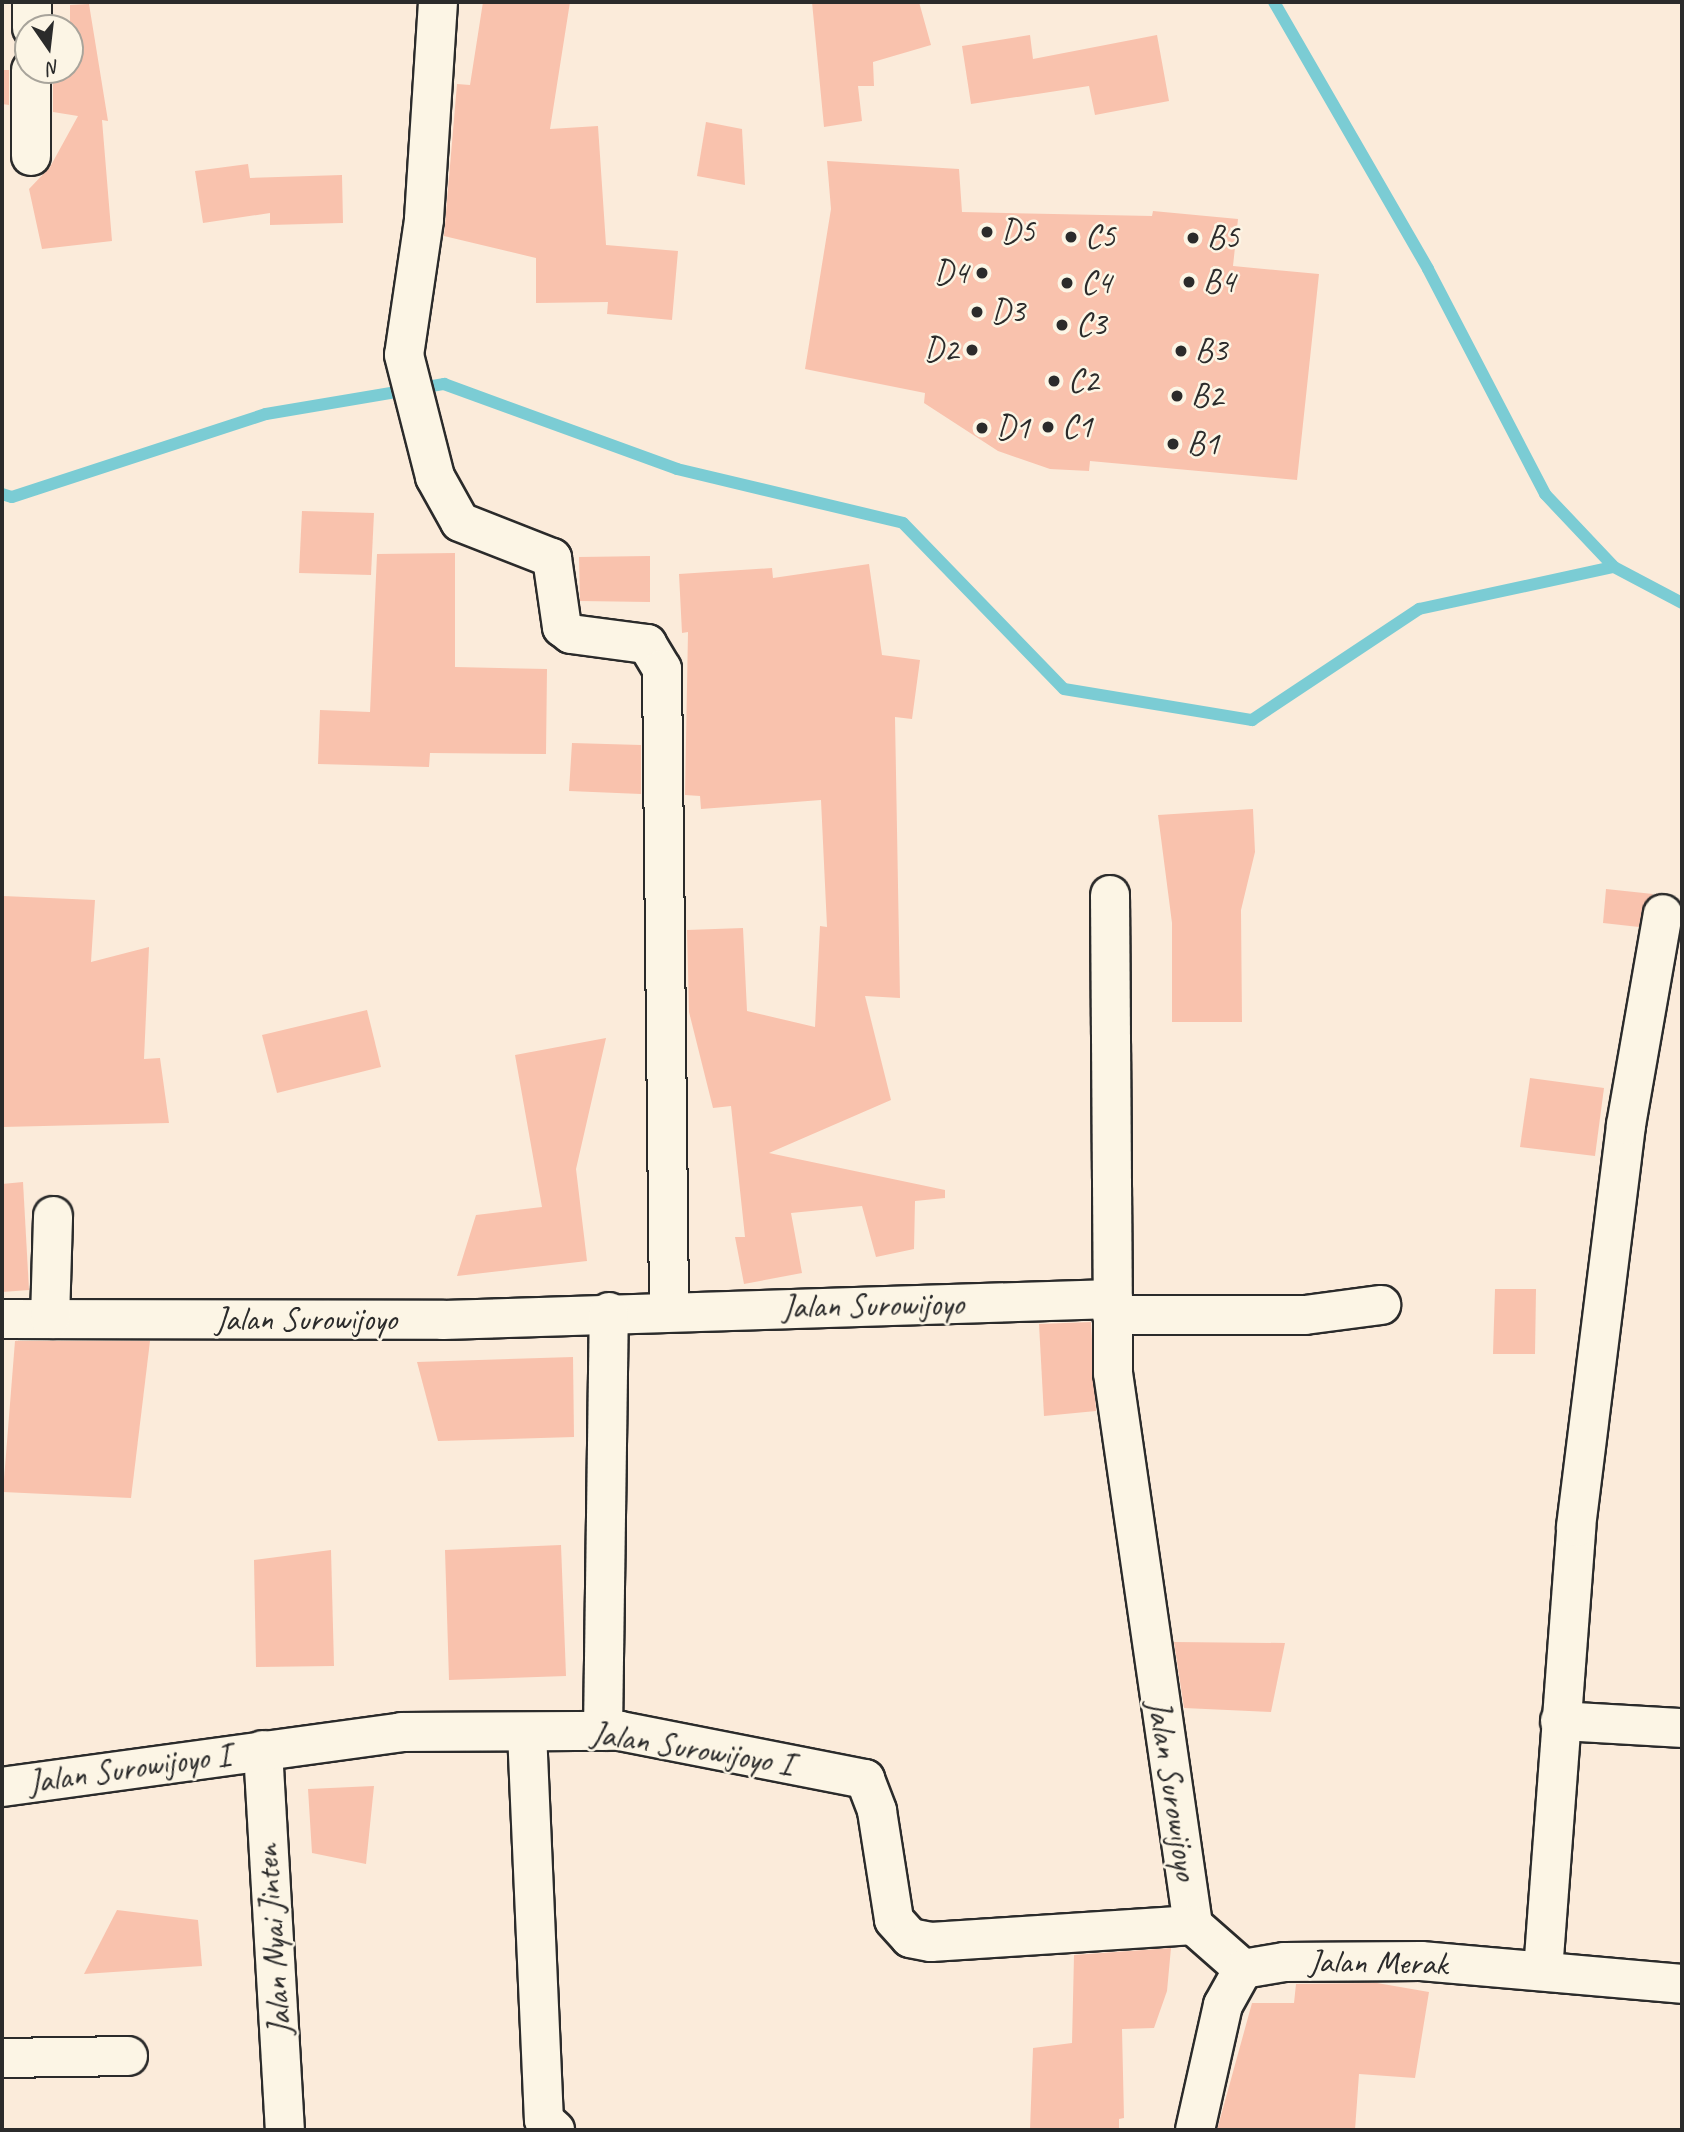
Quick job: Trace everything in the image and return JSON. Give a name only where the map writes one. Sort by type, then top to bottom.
[{"type":"street","points":[[438,2],[424,219],[404,355],[435,477],[460,522],[545,551],[557,571],[562,627],[571,634],[647,644],[662,669],[669,1310]]},
{"type":"street","points":[[31,84],[31,156]]},
{"type":"street","points":[[1110,895],[1113,1307],[1305,1315],[1381,1305]]},
{"type":"street","points":[[1542,1971],[1576,1527],[1626,1125],[1663,914]]},
{"type":"street","points":[[50,1319],[53,1216]]},
{"type":"street","name":"Jalan Surowijoyo","points":[[2,1319],[443,1320],[669,1310],[1113,1307],[1113,1373],[1193,1925]]},
{"type":"street","points":[[603,1731],[609,1312]]},
{"type":"street","points":[[1560,1721],[1682,1728]]},
{"type":"street","name":"Jalan Surowijoyo I","points":[[2,1787],[401,1732],[603,1731],[865,1779],[874,1794],[894,1920],[910,1938],[931,1942],[1193,1925]]},
{"type":"street","points":[[527,1732],[544,2120],[555,2130]]},
{"type":"street","name":"Jalan Nyai Jinten","points":[[263,1750],[285,2130]]},
{"type":"street","points":[[1193,1925],[1243,1969],[1223,2005],[1195,2130]]},
{"type":"street","name":"Jalan Merak","points":[[1243,1969],[1284,1962],[1421,1961],[1682,1984]]},
{"type":"street","points":[[2,2058],[128,2056]]},
{"type":"building","points":[[483,2],[570,2],[550,129],[598,126],[606,245],[678,251],[672,320],[607,314],[608,302],[536,303],[536,258],[444,236],[457,84],[470,85]]},
{"type":"building","points":[[812,2],[919,2],[931,45],[873,62],[874,86],[858,86],[862,121],[824,127]]},
{"type":"building","points":[[89,4],[108,121],[102,120],[112,241],[42,249],[29,189],[50,167],[78,116],[53,112],[53,84],[84,84],[84,14],[70,14],[70,5]]},
{"type":"building","points":[[1030,35],[1033,59],[1157,35],[1169,101],[1095,115],[1089,86],[971,104],[962,46]]},
{"type":"building","points":[[2,70],[9,70],[9,105],[2,104]]},
{"type":"building","points":[[706,122],[742,129],[745,185],[697,176]]},
{"type":"building","points":[[827,161],[959,169],[962,212],[1152,216],[1153,211],[1238,219],[1233,266],[1319,274],[1297,480],[1090,461],[1089,471],[1050,469],[998,451],[924,403],[925,393],[805,369],[831,209]]},
{"type":"building","points":[[248,164],[250,178],[342,175],[343,223],[270,225],[270,213],[203,223],[195,171]]},
{"type":"building","points":[[302,511],[374,513],[371,575],[299,573]]},
{"type":"building","points":[[455,553],[455,667],[547,669],[546,754],[430,753],[429,767],[318,764],[320,710],[370,712],[377,554]]},
{"type":"building","points":[[650,556],[650,602],[580,601],[579,557]]},
{"type":"building","points":[[869,564],[882,655],[920,660],[912,719],[895,717],[900,998],[865,996],[891,1100],[769,1153],[945,1190],[945,1198],[915,1201],[914,1249],[876,1257],[862,1206],[791,1213],[802,1273],[744,1284],[735,1237],[745,1237],[731,1106],[713,1108],[689,1012],[687,930],[743,928],[747,1011],[815,1027],[820,926],[827,927],[821,800],[701,809],[700,796],[685,795],[688,632],[682,633],[679,574],[772,568],[773,578]]},
{"type":"building","points":[[572,743],[641,745],[641,794],[569,791]]},
{"type":"building","points":[[1253,809],[1255,852],[1241,910],[1242,1022],[1172,1022],[1172,923],[1158,815]]},
{"type":"building","points":[[1606,889],[1653,894],[1642,910],[1639,927],[1603,923]]},
{"type":"building","points":[[3,896],[95,900],[91,962],[149,947],[144,1059],[160,1058],[169,1123],[2,1127]]},
{"type":"building","points":[[367,1010],[381,1067],[277,1093],[262,1035]]},
{"type":"building","points":[[606,1038],[576,1169],[587,1261],[457,1276],[476,1215],[542,1207],[515,1055]]},
{"type":"building","points":[[1530,1078],[1604,1088],[1595,1156],[1520,1147]]},
{"type":"building","points":[[23,1182],[29,1290],[2,1292],[2,1184]]},
{"type":"building","points":[[1495,1289],[1536,1289],[1535,1354],[1493,1354]]},
{"type":"building","points":[[1091,1322],[1096,1411],[1044,1416],[1039,1324]]},
{"type":"building","points":[[15,1341],[150,1341],[131,1498],[3,1492]]},
{"type":"building","points":[[573,1357],[574,1437],[438,1441],[417,1362]]},
{"type":"building","points":[[561,1545],[566,1676],[449,1680],[445,1550]]},
{"type":"building","points":[[331,1550],[334,1666],[256,1667],[254,1560]]},
{"type":"building","points":[[1174,1642],[1285,1643],[1271,1712],[1184,1708]]},
{"type":"building","points":[[374,1786],[366,1864],[312,1853],[308,1789]]},
{"type":"building","points":[[117,1910],[198,1920],[202,1966],[84,1974]]},
{"type":"building","points":[[1171,1948],[1167,1991],[1154,2028],[1122,2029],[1124,2118],[1119,2119],[1119,2130],[1030,2130],[1033,2048],[1072,2043],[1074,1955]]},
{"type":"building","points":[[1377,1983],[1429,1992],[1415,2078],[1359,2074],[1355,2130],[1217,2130],[1252,2003],[1294,2003],[1296,1984]]},
{"type":"waterway","points":[[1274,2],[1428,269],[1545,494],[1614,567]]},
{"type":"waterway","points":[[2,494],[12,497],[266,414],[444,384],[677,469],[903,523],[1064,689],[1252,720],[1419,609],[1614,567],[1682,603]]},
{"type":"place","name":"D5","points":[[987,232]]},
{"type":"place","name":"C5","points":[[1071,237]]},
{"type":"place","name":"B5","points":[[1193,238]]},
{"type":"place","name":"D4","points":[[982,273]]},
{"type":"place","name":"B4","points":[[1189,282]]},
{"type":"place","name":"C4","points":[[1067,283]]},
{"type":"place","name":"D3","points":[[977,312]]},
{"type":"place","name":"C3","points":[[1062,325]]},
{"type":"place","name":"D2","points":[[972,350]]},
{"type":"place","name":"B3","points":[[1181,351]]},
{"type":"place","name":"C2","points":[[1054,381]]},
{"type":"place","name":"B2","points":[[1177,396]]},
{"type":"place","name":"C1","points":[[1048,427]]},
{"type":"place","name":"D1","points":[[982,428]]},
{"type":"place","name":"B1","points":[[1173,444]]}]
